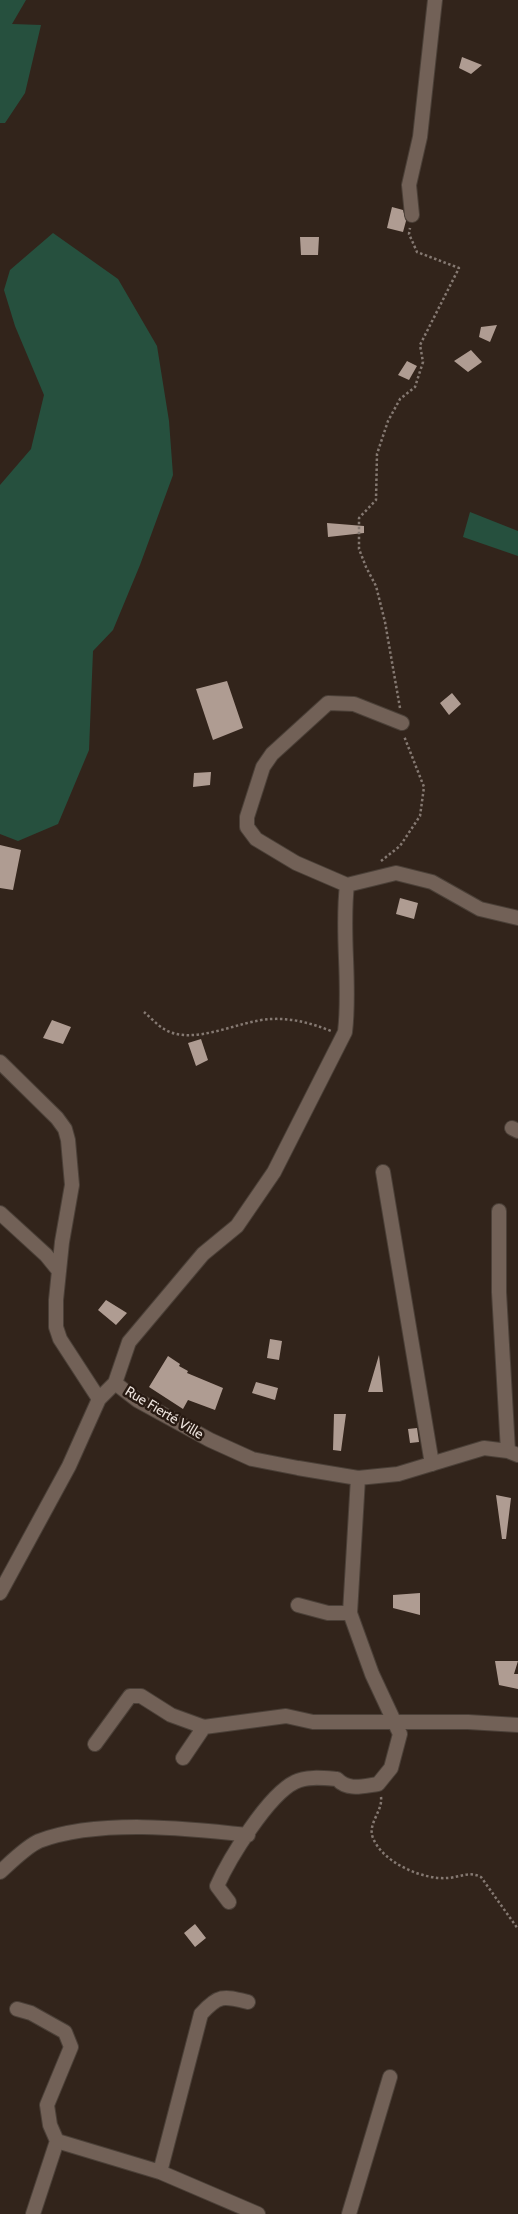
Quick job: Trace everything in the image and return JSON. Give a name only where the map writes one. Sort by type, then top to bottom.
[{"type":"street","points":[[412,215],[409,185],[420,137],[435,0]]},
{"type":"street","points":[[402,723],[354,704],[328,703],[272,754],[263,767],[247,817],[247,827],[256,839],[296,863],[347,885],[396,873],[432,882],[480,908],[518,918]]},
{"type":"street","points":[[345,1032],[348,1012],[344,913],[347,885]]},
{"type":"street","name":"Rue Fierté Ville","points":[[345,1032],[274,1172],[237,1226],[203,1254],[129,1342],[115,1383],[137,1400],[210,1440],[252,1459],[358,1478],[398,1474],[484,1448],[513,1453]]},
{"type":"street","points":[[0,1062],[57,1118],[65,1129],[68,1140],[72,1186],[59,1271],[56,1327],[60,1339],[100,1398]]},
{"type":"street","points":[[383,1172],[432,1464]]},
{"type":"street","points":[[499,1211],[498,1292],[513,1453]]},
{"type":"street","points":[[0,1214],[46,1255],[59,1271]]},
{"type":"street","points":[[0,1593],[69,1466],[100,1398],[115,1383]]},
{"type":"street","points":[[229,1902],[217,1886],[223,1873],[268,1806],[295,1781],[320,1778],[337,1779],[343,1785],[355,1788],[378,1784],[391,1768],[397,1750],[400,1734],[372,1674],[350,1613],[358,1478]]},
{"type":"street","points":[[298,1605],[328,1613],[350,1613]]},
{"type":"street","points":[[95,1744],[130,1696],[141,1696],[171,1715],[204,1727],[286,1716],[313,1722],[468,1722],[518,1725]]},
{"type":"street","points":[[183,1758],[204,1727]]},
{"type":"street","points":[[0,1872],[37,1842],[78,1831],[191,1829],[248,1836]]},
{"type":"street","points":[[160,2172],[202,2014],[213,2001],[224,1996],[248,2002]]},
{"type":"street","points":[[17,2010],[31,2013],[65,2032],[71,2047],[47,2105],[50,2125],[57,2141],[33,2214]]},
{"type":"street","points":[[349,2214],[390,2077]]},
{"type":"street","points":[[57,2141],[160,2172],[258,2214]]},
{"type":"path","points":[[380,862],[400,846],[420,816],[424,787],[404,736],[386,622],[376,586],[366,568],[359,549],[359,518],[376,500],[377,454],[388,421],[400,399],[415,387],[423,362],[420,345],[459,268],[417,252],[408,234],[412,215]]},
{"type":"path","points":[[144,1012],[165,1030],[182,1035],[232,1028],[268,1019],[307,1022],[336,1033],[345,1032]]},
{"type":"path","points":[[378,1784],[381,1802],[372,1825],[372,1837],[380,1850],[400,1865],[426,1878],[449,1878],[472,1873],[481,1877],[518,1929]]},
{"type":"green space","points":[[0,0],[26,0],[12,24],[41,25],[25,93],[5,123],[0,123]]},
{"type":"green space","points":[[53,233],[118,279],[157,346],[169,421],[173,475],[140,565],[113,630],[93,651],[89,750],[58,824],[18,841],[0,834],[0,485],[31,449],[44,395],[15,326],[4,290],[10,270]]},
{"type":"green space","points":[[470,512],[518,531],[518,556],[463,537]]},
{"type":"building","points":[[462,57],[482,65],[471,74],[459,68]]},
{"type":"building","points":[[392,207],[403,210],[406,221],[403,232],[387,228]]},
{"type":"building","points":[[300,237],[319,237],[318,255],[301,255]]},
{"type":"building","points":[[497,325],[490,342],[479,337],[481,327]]},
{"type":"building","points":[[471,350],[482,362],[468,372],[454,361]]},
{"type":"building","points":[[407,361],[417,366],[409,380],[398,375]]},
{"type":"building","points":[[327,523],[364,526],[364,533],[328,537]]},
{"type":"building","points":[[227,681],[243,728],[213,740],[196,689]]},
{"type":"building","points":[[452,693],[461,704],[449,715],[440,703]]},
{"type":"building","points":[[211,772],[210,785],[193,787],[194,773]]},
{"type":"building","points":[[0,845],[21,850],[13,890],[0,888]]},
{"type":"building","points":[[400,898],[418,903],[414,919],[396,914]]},
{"type":"building","points":[[52,1020],[71,1027],[63,1044],[43,1038]]},
{"type":"building","points":[[201,1039],[208,1060],[196,1066],[188,1043]]},
{"type":"building","points":[[106,1300],[127,1313],[116,1325],[98,1310]]},
{"type":"building","points":[[270,1339],[282,1341],[279,1360],[267,1358]]},
{"type":"building","points":[[379,1355],[383,1392],[368,1392]]},
{"type":"building","points":[[168,1356],[188,1371],[187,1373],[223,1388],[215,1410],[188,1400],[183,1409],[149,1387]]},
{"type":"building","points":[[256,1382],[278,1388],[275,1400],[252,1393]]},
{"type":"building","points":[[334,1414],[346,1414],[341,1451],[333,1450]]},
{"type":"building","points":[[417,1428],[419,1442],[410,1443],[408,1429]]},
{"type":"building","points":[[496,1495],[511,1498],[506,1539],[502,1539]]},
{"type":"building","points":[[420,1593],[420,1615],[393,1608],[393,1595]]},
{"type":"building","points":[[495,1661],[518,1661],[514,1674],[518,1674],[518,1689],[499,1685]]},
{"type":"building","points":[[195,1924],[206,1938],[195,1947],[184,1933]]}]
